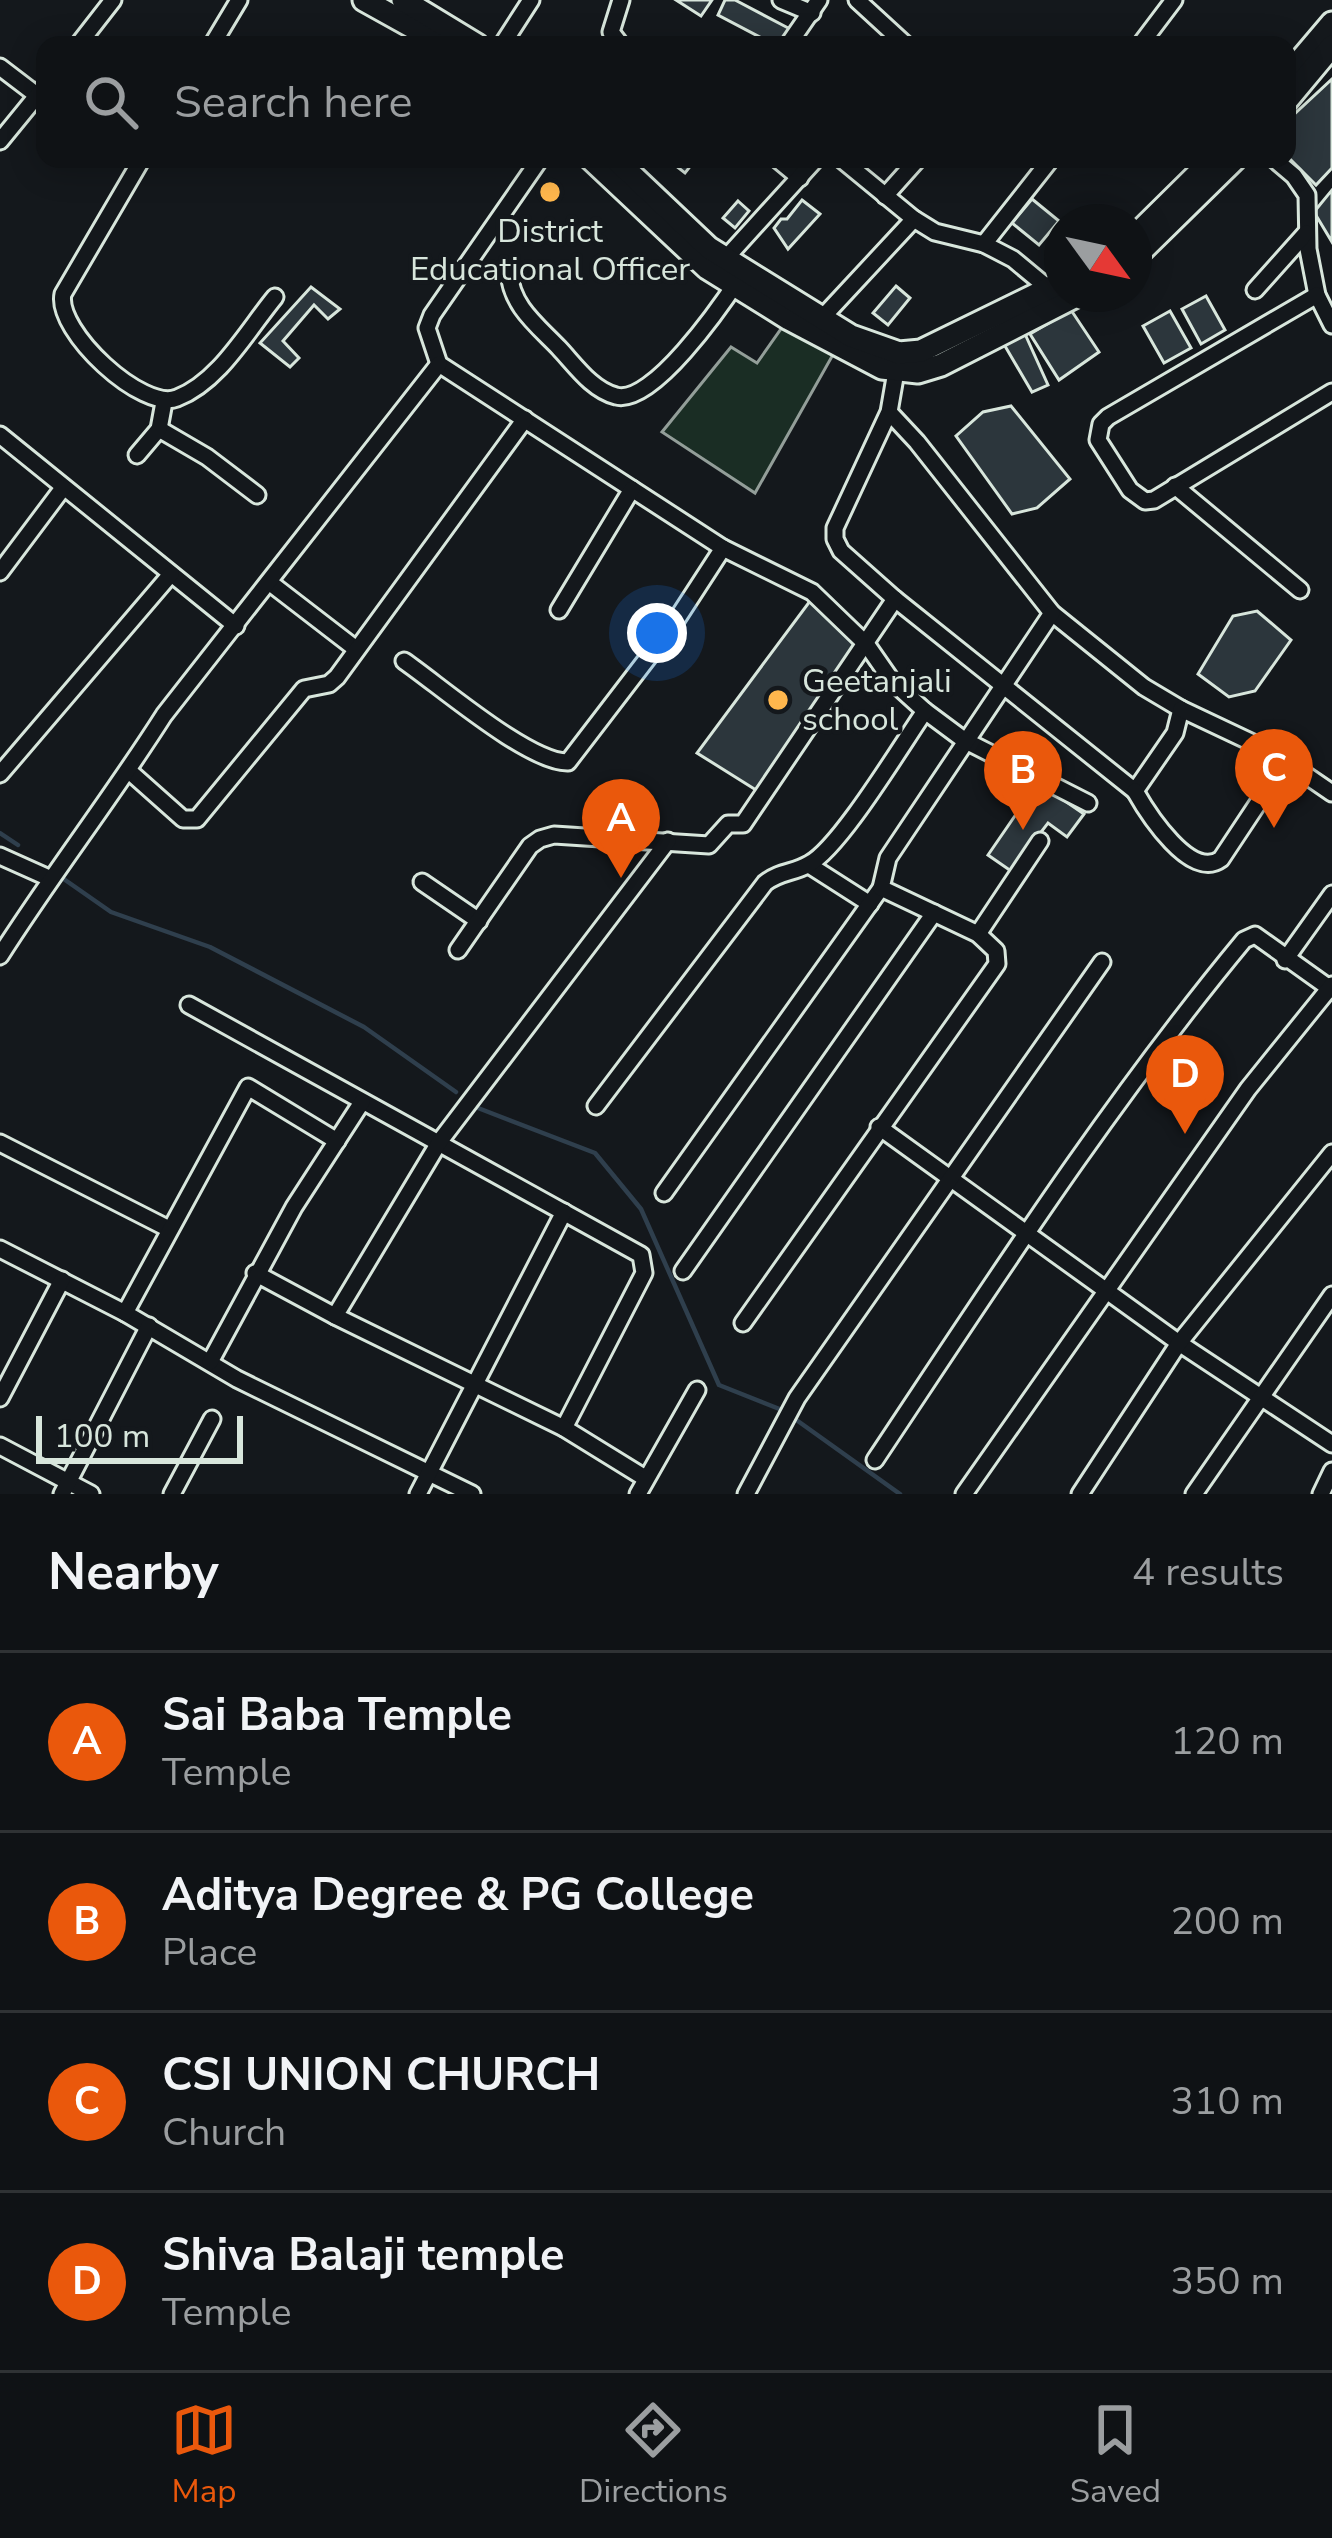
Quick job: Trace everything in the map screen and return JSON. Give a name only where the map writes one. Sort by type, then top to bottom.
[{"type":"main road","points":[[404,0],[462,36]]},
{"type":"main road","points":[[371,2],[430,36]]},
{"type":"main road","points":[[1296,65],[1332,23]]},
{"type":"main road","points":[[1296,89],[1332,46]]},
{"type":"main road","points":[[600,168],[683,248],[735,271],[897,362]]},
{"type":"main road","points":[[624,168],[735,271],[859,359],[897,362],[1044,300]]},
{"type":"main road","points":[[1152,219],[1204,168]]},
{"type":"main road","points":[[1152,240],[1226,168]]},
{"type":"street","points":[[85,36],[113,0]]},
{"type":"street","points":[[217,36],[239,0]]},
{"type":"street","points":[[508,36],[531,0]]},
{"type":"street","points":[[614,36],[611,32],[621,0]]},
{"type":"street","points":[[781,0],[815,7],[794,36]]},
{"type":"street","points":[[857,0],[897,36]]},
{"type":"street","points":[[1147,36],[1174,0]]},
{"type":"street","points":[[0,68],[36,88]]},
{"type":"street","points":[[0,142],[36,97]]},
{"type":"street","points":[[137,168],[73,272],[60,308],[95,356],[164,402],[210,378],[275,297]]},
{"type":"street","points":[[534,168],[432,315],[428,328],[439,364],[723,548],[812,592],[868,645],[892,681],[925,711],[964,740],[1088,803]]},
{"type":"street","points":[[788,168],[800,178]]},
{"type":"street","points":[[509,272],[516,302],[593,384],[615,396],[631,397],[647,388],[705,325],[735,271],[808,168]]},
{"type":"street","points":[[852,168],[914,219],[946,236],[983,244],[1044,279]]},
{"type":"street","points":[[885,196],[910,168]]},
{"type":"street","points":[[983,244],[1044,168]]},
{"type":"street","points":[[1283,168],[1305,189],[1306,232],[1317,295],[1332,325]]},
{"type":"street","points":[[822,318],[914,219]]},
{"type":"street","points":[[1255,290],[1306,232]]},
{"type":"street","points":[[1317,295],[1101,424],[1098,440],[1137,497],[1154,500],[1332,392]]},
{"type":"street","points":[[897,362],[889,412],[844,507],[835,539],[841,551],[1136,791],[1162,833],[1203,864],[1213,865],[1221,859],[1286,761]]},
{"type":"street","points":[[0,956],[164,715],[439,364]]},
{"type":"street","points":[[136,455],[159,429],[164,402]]},
{"type":"street","points":[[889,412],[1052,613],[1144,687],[1286,761],[1332,793]]},
{"type":"street","points":[[129,770],[183,819],[196,818],[304,689],[329,685],[525,419]]},
{"type":"street","points":[[159,429],[185,442],[257,495]]},
{"type":"street","points":[[0,435],[236,626]]},
{"type":"street","points":[[1175,486],[1300,590]]},
{"type":"street","points":[[0,572],[63,488]]},
{"type":"street","points":[[560,610],[632,489]]},
{"type":"street","points":[[404,661],[497,729],[549,760],[568,762],[673,625],[723,548]]},
{"type":"street","points":[[0,774],[171,574]]},
{"type":"street","points":[[269,582],[356,649]]},
{"type":"street","points":[[458,950],[540,838],[709,845],[728,824],[743,824],[895,599]]},
{"type":"street","points":[[664,1193],[870,904],[964,740],[1052,613]]},
{"type":"street","points":[[1136,791],[1175,733],[1181,709]]},
{"type":"street","points":[[596,1106],[765,883],[786,870],[810,864],[826,848],[925,711]]},
{"type":"street","points":[[335,1316],[440,1141],[668,841]]},
{"type":"street","points":[[980,930],[1040,841]]},
{"type":"street","points":[[0,856],[50,878]]},
{"type":"street","points":[[810,864],[870,904]]},
{"type":"street","points":[[743,1323],[997,964],[996,951],[980,930],[934,913],[883,878]]},
{"type":"street","points":[[422,882],[478,920]]},
{"type":"street","points":[[1285,960],[1332,894]]},
{"type":"street","points":[[683,1271],[934,913]]},
{"type":"street","points":[[875,1460],[1024,1234],[1177,1023],[1249,935],[1256,935],[1285,960],[1331,988],[1248,1089],[964,1494]]},
{"type":"street","points":[[746,1494],[797,1398],[1102,962]]},
{"type":"street","points":[[189,1005],[641,1255],[644,1273],[564,1428]]},
{"type":"street","points":[[125,1313],[248,1087],[337,1142]]},
{"type":"street","points":[[210,1362],[255,1273],[362,1102]]},
{"type":"street","points":[[879,1127],[1178,1343],[1332,1444]]},
{"type":"street","points":[[0,1143],[169,1228]]},
{"type":"street","points":[[1080,1494],[1178,1343],[1332,1153]]},
{"type":"street","points":[[418,1494],[564,1212]]},
{"type":"street","points":[[0,1249],[317,1420],[472,1494]]},
{"type":"street","points":[[255,1273],[564,1428],[642,1486],[697,1390]]},
{"type":"street","points":[[0,1398],[62,1280]]},
{"type":"street","points":[[1194,1494],[1332,1295]]},
{"type":"street","points":[[65,1488],[149,1326]]},
{"type":"street","points":[[172,1494],[212,1419]]},
{"type":"street","points":[[0,1446],[65,1488],[92,1494]]},
{"type":"street","points":[[1322,1494],[1332,1471]]},
{"type":"green space","points":[[788,319],[839,344],[755,493],[662,432],[731,347],[757,363]]},
{"type":"building","points":[[676,0],[712,0],[701,16]]},
{"type":"building","points":[[725,0],[735,0],[792,30],[789,36],[758,36],[718,15]]},
{"type":"building","points":[[1332,79],[1332,168],[1316,185],[1296,165],[1296,113]]},
{"type":"building","points":[[1332,190],[1332,242],[1314,212]]},
{"type":"building","points":[[1032,199],[1044,209],[1044,239],[1039,245],[1012,223]]},
{"type":"building","points":[[802,200],[820,214],[788,249],[774,228]]},
{"type":"building","points":[[738,201],[749,211],[735,228],[723,218]]},
{"type":"building","points":[[896,286],[910,298],[888,325],[873,313]]},
{"type":"building","points":[[311,287],[340,309],[328,319],[314,305],[283,341],[299,358],[290,367],[260,343]]},
{"type":"building","points":[[1206,296],[1225,330],[1201,344],[1182,309]]},
{"type":"building","points":[[1170,311],[1191,348],[1164,363],[1143,326]]},
{"type":"building","points":[[1072,312],[1099,352],[1059,380],[1030,334]]},
{"type":"building","points":[[1025,334],[1048,385],[1032,392],[1002,341]]},
{"type":"building","points":[[1011,406],[1070,479],[1037,508],[1012,514],[956,436],[983,412]]},
{"type":"building","name":"Geetanjali school","points":[[810,601],[857,646],[756,790],[697,753]]},
{"type":"building","points":[[1257,611],[1291,640],[1255,691],[1229,697],[1198,674],[1233,616]]},
{"type":"building","points":[[1043,786],[1084,814],[1067,837],[1048,823],[1011,871],[988,855],[1021,807]]},
{"type":"waterway","points":[[0,833],[18,845]]},
{"type":"waterway","points":[[58,875],[111,912],[210,947],[364,1027],[456,1092]]},
{"type":"waterway","points":[[478,1108],[595,1153],[641,1209],[719,1385],[782,1410]]},
{"type":"waterway","points":[[795,1419],[900,1494]]},
{"type":"place","name":"District Educational Officer","points":[[550,192]]},
{"type":"place","name":"Geetanjali school","points":[[778,700]]},
{"type":"place","name":"CSI UNION CHURCH","points":[[1274,828]]},
{"type":"place","name":"Aditya Degree & PG College","points":[[1023,830]]},
{"type":"place","name":"Sai Baba Temple","points":[[621,878]]},
{"type":"place","name":"Shiva Balaji temple","points":[[1185,1134]]}]
